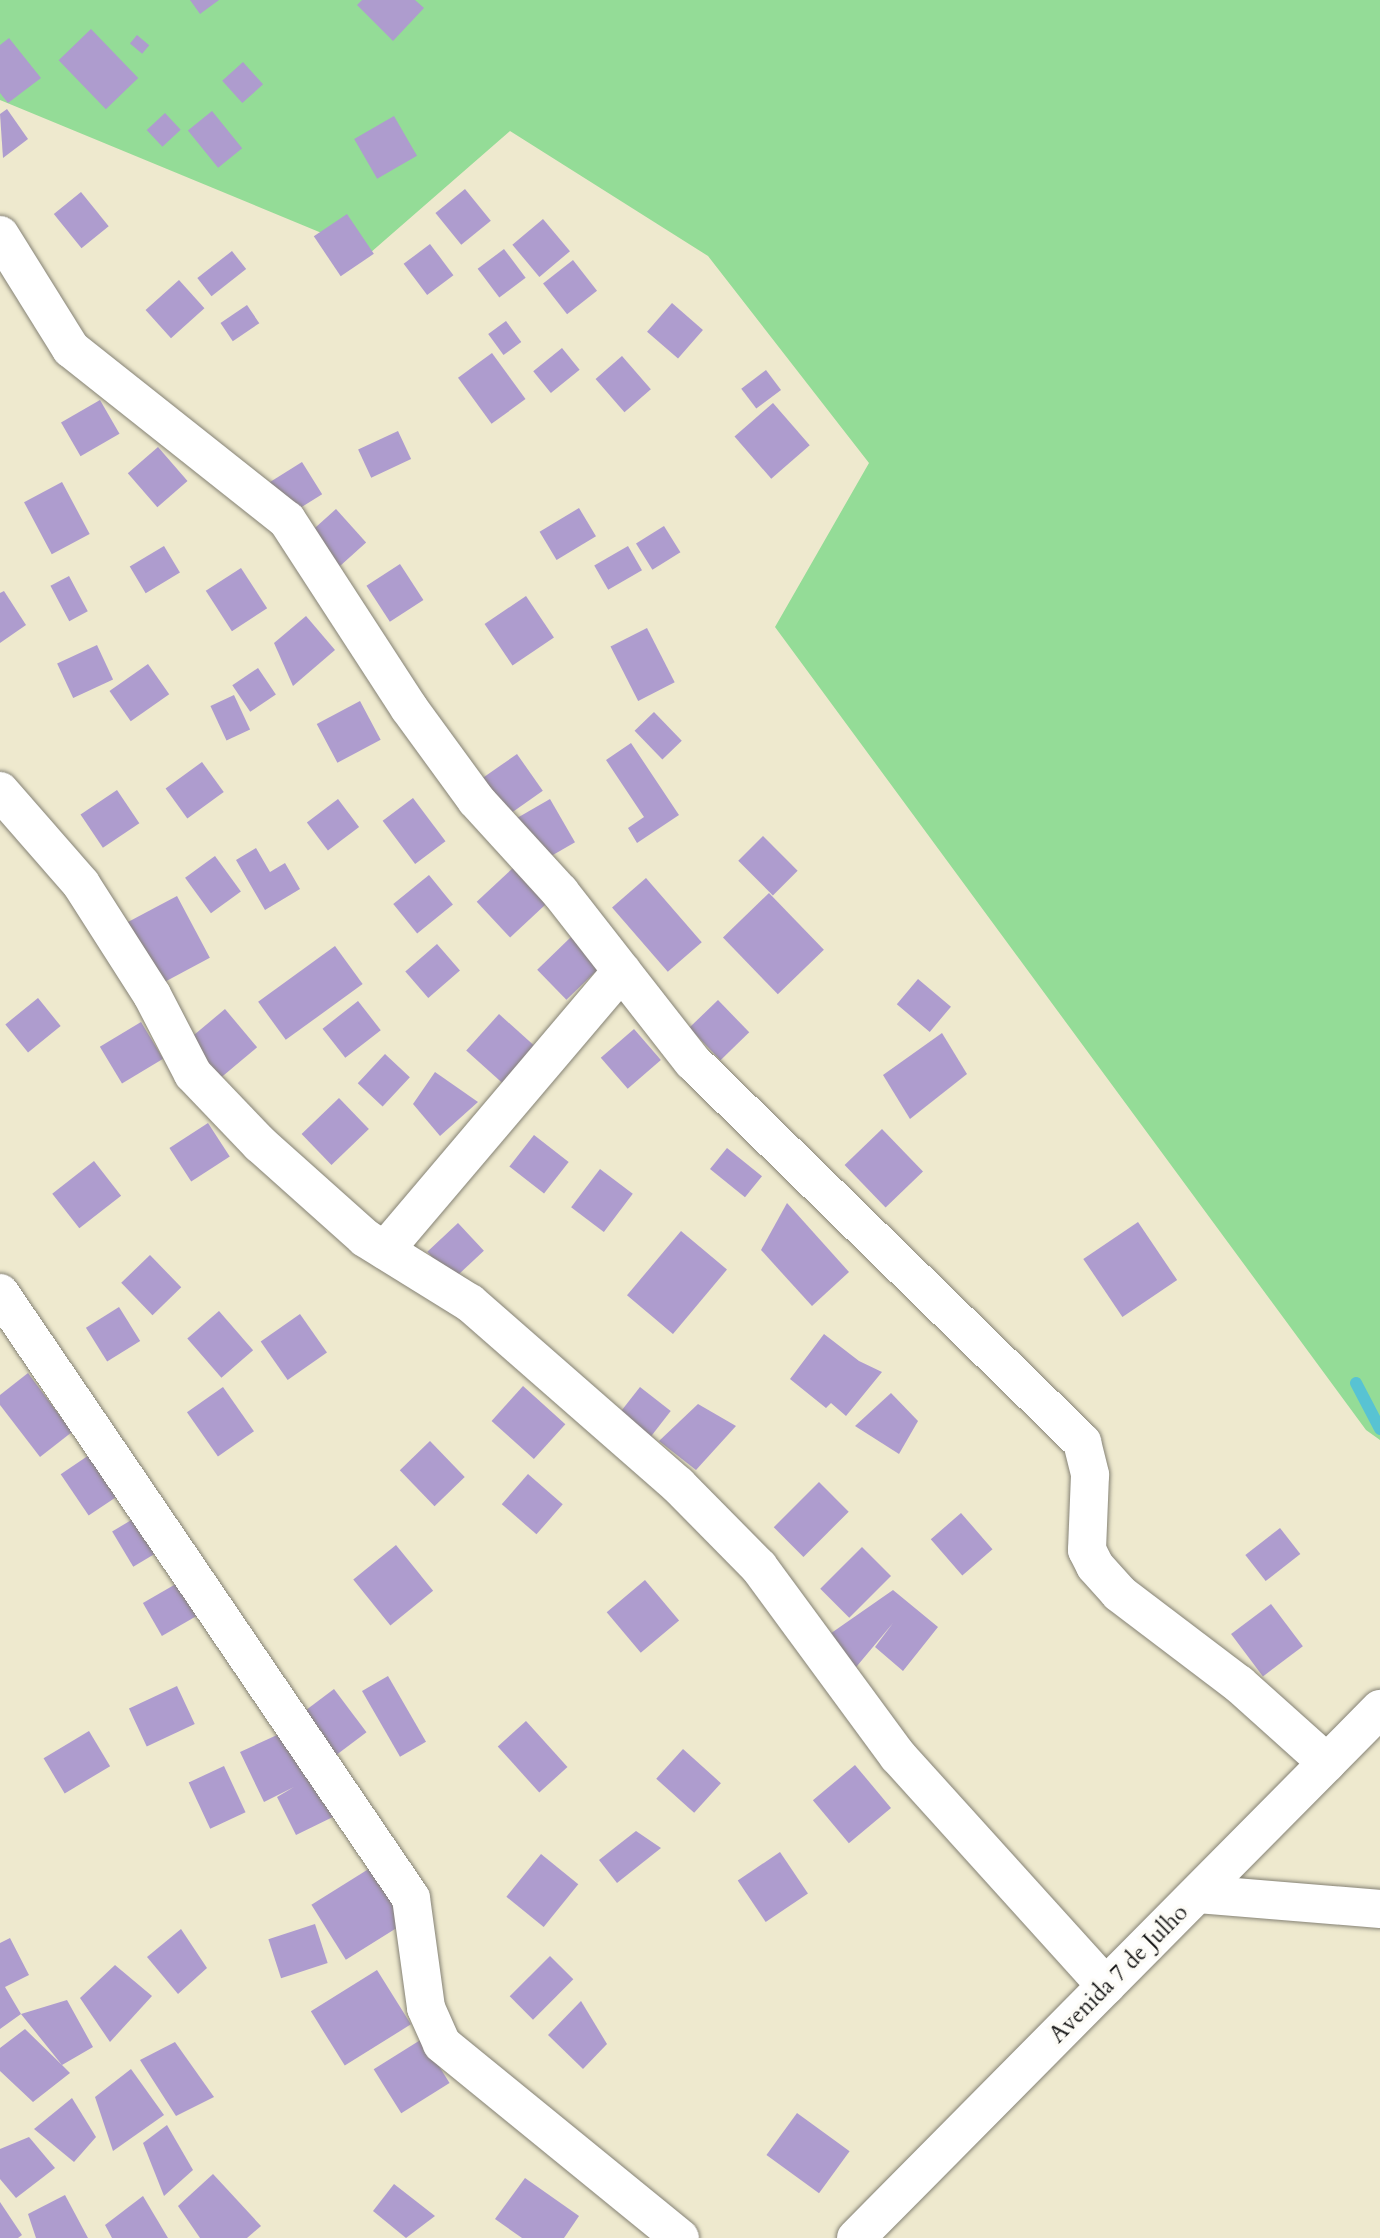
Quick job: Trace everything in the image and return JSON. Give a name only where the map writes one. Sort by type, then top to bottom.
[{"type":"street","points":[[0,235],[71,349],[288,520],[409,708],[477,800],[560,892],[693,1062],[1082,1442],[1090,1475],[1087,1550],[1119,1593],[1239,1684],[1327,1763]]},
{"type":"street","points":[[0,790],[81,884],[152,995],[193,1074],[260,1144],[385,1250],[470,1303],[678,1485],[750,1558],[898,1756],[1106,1986]]},
{"type":"street","points":[[385,1250],[622,971]]},
{"type":"street","points":[[0,1293],[411,1898],[426,2008],[442,2044],[680,2238]]},
{"type":"street","name":"Avenida 7 de Julho","points":[[856,2238],[1380,1709]]},
{"type":"street","points":[[1198,1894],[1380,1909]]},
{"type":"green space","points":[[0,0],[1380,0],[1380,1440],[1366,1430],[775,627],[869,463],[708,256],[510,131],[370,253],[0,100]]},
{"type":"building","points":[[190,0],[219,0],[200,14]]},
{"type":"building","points":[[362,0],[415,0],[424,8],[393,41],[357,5]]},
{"type":"building","points":[[91,29],[138,78],[106,109],[59,60]]},
{"type":"building","points":[[137,35],[149,45],[142,54],[130,43]]},
{"type":"building","points":[[9,38],[41,78],[8,103],[0,93],[0,45]]},
{"type":"building","points":[[243,62],[263,84],[242,103],[222,81]]},
{"type":"building","points":[[7,109],[28,139],[3,158],[0,114]]},
{"type":"building","points":[[212,111],[242,148],[218,168],[188,131]]},
{"type":"building","points":[[165,113],[181,130],[162,147],[147,130]]},
{"type":"building","points":[[394,116],[417,156],[377,179],[354,139]]},
{"type":"building","points":[[465,189],[491,221],[461,245],[435,213]]},
{"type":"building","points":[[81,192],[109,226],[81,248],[54,214]]},
{"type":"building","points":[[347,214],[374,254],[341,276],[314,236]]},
{"type":"building","points":[[543,219],[570,251],[539,277],[512,245]]},
{"type":"building","points":[[430,244],[453,275],[427,295],[404,264]]},
{"type":"building","points":[[504,249],[526,278],[499,298],[478,269]]},
{"type":"building","points":[[232,251],[246,269],[211,296],[197,278]]},
{"type":"building","points":[[573,260],[597,291],[567,314],[543,283]]},
{"type":"building","points":[[179,280],[204,308],[171,338],[146,310]]},
{"type":"building","points":[[672,303],[703,330],[678,359],[647,332]]},
{"type":"building","points":[[247,305],[259,323],[233,341],[220,323]]},
{"type":"building","points":[[506,321],[521,342],[503,355],[488,334]]},
{"type":"building","points":[[562,348],[580,370],[551,393],[533,371]]},
{"type":"building","points":[[492,353],[526,399],[492,424],[458,378]]},
{"type":"building","points":[[622,356],[651,389],[624,412],[596,379]]},
{"type":"building","points":[[766,370],[781,390],[756,409],[741,389]]},
{"type":"building","points":[[100,400],[120,434],[81,456],[61,422]]},
{"type":"building","points":[[773,403],[810,445],[771,479],[735,436]]},
{"type":"building","points":[[398,431],[411,459],[371,478],[358,450]]},
{"type":"building","points":[[158,447],[188,481],[157,507],[128,473]]},
{"type":"building","points":[[302,462],[322,494],[288,515],[268,483]]},
{"type":"building","points":[[62,482],[90,534],[52,554],[24,502]]},
{"type":"building","points":[[579,508],[596,536],[557,560],[540,532]]},
{"type":"building","points":[[336,509],[366,542],[339,567],[309,534]]},
{"type":"building","points":[[664,526],[680,552],[652,570],[636,543]]},
{"type":"building","points":[[164,546],[180,573],[146,593],[130,567]]},
{"type":"building","points":[[628,546],[642,570],[608,590],[594,566]]},
{"type":"building","points":[[400,564],[423,600],[390,622],[366,586]]},
{"type":"building","points":[[241,568],[267,608],[232,631],[206,591]]},
{"type":"building","points":[[69,576],[88,611],[69,621],[50,586]]},
{"type":"building","points":[[4,591],[26,625],[0,643],[0,593]]},
{"type":"building","points":[[526,596],[554,637],[513,665],[485,624]]},
{"type":"building","points":[[306,616],[335,650],[293,686],[274,643]]},
{"type":"building","points":[[647,628],[675,682],[638,701],[610,647]]},
{"type":"building","points":[[97,645],[113,679],[73,698],[57,664]]},
{"type":"building","points":[[148,664],[169,694],[131,721],[109,691]]},
{"type":"building","points":[[258,668],[276,695],[250,712],[232,685]]},
{"type":"building","points":[[234,695],[250,729],[226,740],[210,706]]},
{"type":"building","points":[[360,701],[381,740],[337,763],[317,724]]},
{"type":"building","points":[[654,712],[682,741],[662,760],[635,731]]},
{"type":"building","points":[[631,743],[679,815],[637,843],[628,828],[644,817],[606,760]]},
{"type":"building","points":[[517,754],[543,791],[503,819],[477,782]]},
{"type":"building","points":[[202,762],[224,792],[187,818],[166,788]]},
{"type":"building","points":[[117,790],[139,823],[103,848],[81,815]]},
{"type":"building","points":[[413,798],[445,841],[415,864],[383,821]]},
{"type":"building","points":[[338,799],[359,827],[328,850],[307,822]]},
{"type":"building","points":[[550,799],[575,842],[539,863],[514,820]]},
{"type":"building","points":[[763,836],[798,871],[773,895],[738,861]]},
{"type":"building","points":[[256,848],[270,872],[285,863],[300,889],[265,910],[236,860]]},
{"type":"building","points":[[215,856],[241,892],[211,913],[185,878]]},
{"type":"building","points":[[514,867],[547,903],[510,938],[477,902]]},
{"type":"building","points":[[429,875],[453,905],[417,933],[393,904]]},
{"type":"building","points":[[646,878],[702,942],[668,972],[612,908]]},
{"type":"building","points":[[769,893],[824,950],[778,994],[723,937]]},
{"type":"building","points":[[177,896],[210,958],[154,987],[121,926]]},
{"type":"building","points":[[571,937],[600,967],[566,1000],[537,970]]},
{"type":"building","points":[[437,944],[460,970],[428,998],[405,972]]},
{"type":"building","points":[[335,946],[363,984],[286,1040],[258,1002]]},
{"type":"building","points":[[918,979],[951,1007],[930,1032],[897,1004]]},
{"type":"building","points":[[38,998],[61,1026],[28,1052],[5,1024]]},
{"type":"building","points":[[718,1000],[749,1032],[720,1060],[689,1028]]},
{"type":"building","points":[[358,1001],[381,1030],[345,1058],[323,1029]]},
{"type":"building","points":[[225,1009],[257,1047],[217,1081],[184,1043]]},
{"type":"building","points":[[499,1014],[538,1049],[505,1085],[466,1050]]},
{"type":"building","points":[[141,1022],[163,1059],[122,1084],[100,1047]]},
{"type":"building","points":[[634,1029],[661,1060],[628,1089],[601,1058]]},
{"type":"building","points":[[942,1033],[967,1074],[910,1119],[883,1075]]},
{"type":"building","points":[[385,1054],[410,1077],[383,1106],[358,1083]]},
{"type":"building","points":[[435,1072],[478,1102],[440,1136],[413,1104]]},
{"type":"building","points":[[339,1098],[369,1129],[331,1165],[302,1134]]},
{"type":"building","points":[[208,1123],[230,1157],[191,1182],[169,1148]]},
{"type":"building","points":[[882,1129],[923,1171],[886,1208],[845,1165]]},
{"type":"building","points":[[534,1135],[569,1162],[544,1194],[509,1167]]},
{"type":"building","points":[[727,1148],[762,1176],[745,1197],[710,1169]]},
{"type":"building","points":[[94,1161],[121,1196],[79,1228],[52,1194]]},
{"type":"building","points":[[600,1169],[633,1194],[604,1232],[571,1207]]},
{"type":"building","points":[[787,1203],[849,1272],[812,1306],[761,1250]]},
{"type":"building","points":[[1138,1222],[1177,1280],[1122,1317],[1083,1259]]},
{"type":"building","points":[[458,1223],[484,1251],[453,1279],[427,1252]]},
{"type":"building","points":[[681,1231],[727,1270],[673,1334],[627,1295]]},
{"type":"building","points":[[150,1255],[181,1287],[152,1315],[121,1283]]},
{"type":"building","points":[[119,1307],[140,1341],[107,1362],[86,1328]]},
{"type":"building","points":[[219,1311],[253,1350],[221,1378],[187,1339]]},
{"type":"building","points":[[300,1314],[327,1353],[288,1380],[261,1342]]},
{"type":"building","points":[[824,1334],[859,1361],[882,1372],[846,1416],[831,1403],[826,1408],[790,1379]]},
{"type":"building","points":[[28,1373],[72,1432],[40,1457],[0,1405],[0,1395]]},
{"type":"building","points":[[523,1386],[565,1424],[534,1459],[492,1421]]},
{"type":"building","points":[[223,1387],[254,1431],[218,1456],[187,1412]]},
{"type":"building","points":[[640,1387],[671,1411],[649,1439],[618,1415]]},
{"type":"building","points":[[891,1393],[918,1421],[899,1454],[855,1426]]},
{"type":"building","points":[[698,1404],[736,1426],[696,1470],[659,1441]]},
{"type":"building","points":[[430,1441],[465,1477],[435,1506],[400,1470]]},
{"type":"building","points":[[98,1449],[126,1490],[89,1516],[61,1474]]},
{"type":"building","points":[[528,1474],[563,1504],[536,1534],[502,1504]]},
{"type":"building","points":[[819,1482],[849,1512],[803,1557],[774,1527]]},
{"type":"building","points":[[143,1513],[164,1548],[133,1567],[112,1532]]},
{"type":"building","points":[[961,1513],[992,1549],[962,1575],[931,1539]]},
{"type":"building","points":[[1280,1528],[1300,1554],[1266,1581],[1245,1555]]},
{"type":"building","points":[[396,1545],[433,1591],[390,1625],[353,1580]]},
{"type":"building","points":[[862,1547],[891,1576],[849,1618],[820,1589]]},
{"type":"building","points":[[645,1580],[679,1621],[641,1653],[607,1612]]},
{"type":"building","points":[[181,1581],[200,1614],[162,1636],[143,1603]]},
{"type":"building","points":[[893,1590],[938,1627],[903,1671],[875,1647],[893,1623],[852,1672],[827,1636]]},
{"type":"building","points":[[1271,1604],[1303,1646],[1263,1676],[1231,1634]]},
{"type":"building","points":[[388,1676],[426,1742],[400,1757],[362,1691]]},
{"type":"building","points":[[177,1686],[195,1724],[147,1746],[129,1708]]},
{"type":"building","points":[[334,1689],[366,1732],[329,1760],[296,1717]]},
{"type":"building","points":[[526,1721],[567,1767],[539,1793],[498,1746]]},
{"type":"building","points":[[288,1730],[339,1814],[296,1835],[277,1797],[294,1787],[264,1802],[240,1752]]},
{"type":"building","points":[[89,1731],[110,1766],[65,1793],[44,1758]]},
{"type":"building","points":[[683,1749],[721,1783],[694,1813],[656,1779]]},
{"type":"building","points":[[855,1765],[891,1808],[849,1843],[813,1800]]},
{"type":"building","points":[[224,1766],[246,1812],[210,1829],[189,1782]]},
{"type":"building","points":[[636,1831],[661,1848],[617,1883],[599,1860]]},
{"type":"building","points":[[780,1852],[808,1893],[766,1922],[738,1881]]},
{"type":"building","points":[[541,1854],[578,1884],[544,1927],[506,1897]]},
{"type":"building","points":[[375,1865],[409,1920],[346,1960],[311,1905]]},
{"type":"building","points":[[315,1924],[328,1963],[281,1978],[268,1939]]},
{"type":"building","points":[[181,1929],[207,1968],[178,1994],[147,1957]]},
{"type":"building","points":[[10,1938],[29,1975],[5,1987],[21,2014],[0,2029],[0,1943]]},
{"type":"building","points":[[550,1956],[573,1979],[533,2020],[510,1996]]},
{"type":"building","points":[[115,1965],[152,1996],[110,2042],[80,1998]]},
{"type":"building","points":[[377,1970],[411,2024],[345,2066],[311,2011]]},
{"type":"building","points":[[67,2000],[93,2047],[62,2065],[21,2014]]},
{"type":"building","points":[[581,2001],[607,2044],[583,2069],[548,2035]]},
{"type":"building","points":[[25,2029],[70,2073],[33,2102],[0,2071],[0,2048]]},
{"type":"building","points":[[422,2039],[450,2083],[401,2113],[374,2069]]},
{"type":"building","points":[[175,2042],[214,2097],[176,2116],[140,2060]]},
{"type":"building","points":[[131,2069],[164,2115],[113,2151],[95,2097]]},
{"type":"building","points":[[72,2098],[96,2137],[74,2162],[34,2129]]},
{"type":"building","points":[[797,2113],[850,2151],[819,2193],[766,2155]]},
{"type":"building","points":[[167,2125],[193,2170],[164,2196],[143,2143]]},
{"type":"building","points":[[29,2137],[55,2168],[16,2198],[0,2179],[0,2149]]},
{"type":"building","points":[[213,2174],[261,2226],[247,2238],[200,2238],[178,2206]]},
{"type":"building","points":[[525,2178],[579,2216],[564,2238],[522,2238],[495,2219]]},
{"type":"building","points":[[394,2184],[435,2216],[406,2238],[373,2211]]},
{"type":"building","points":[[65,2195],[88,2238],[36,2238],[28,2214]]},
{"type":"building","points":[[143,2196],[168,2238],[112,2238],[105,2225]]},
{"type":"building","points":[[0,2202],[22,2235],[18,2238],[0,2238]]},
{"type":"waterway","points":[[1356,1383],[1380,1429]]}]
